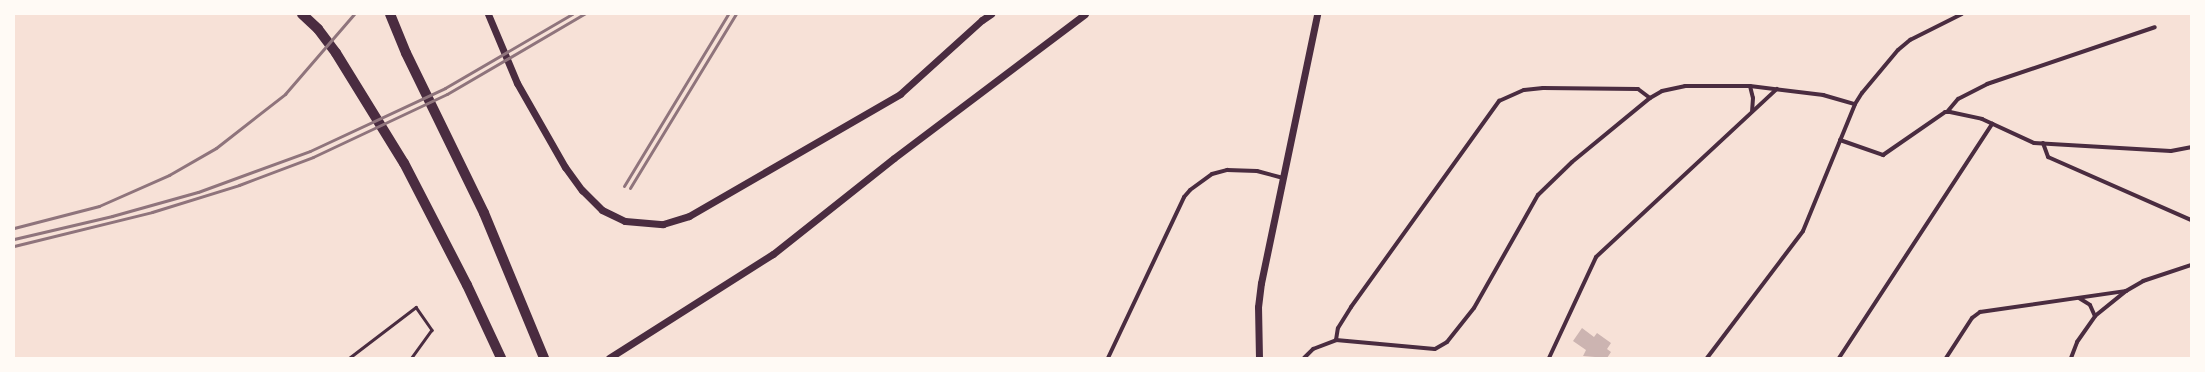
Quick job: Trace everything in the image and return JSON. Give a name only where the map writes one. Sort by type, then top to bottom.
[{"type":"highway","points":[[302,14],[318,29],[336,53],[404,164],[501,358]]},
{"type":"highway","points":[[390,14],[406,53],[484,213],[544,358]]},
{"type":"street","points":[[488,14],[495,35],[517,83],[565,167],[602,210],[625,221],[663,224],[690,216],[900,94],[943,57],[982,20],[991,14]]},
{"type":"street","points":[[609,358],[773,254],[894,158],[1085,14]]},
{"type":"street","points":[[1259,358],[1258,308],[1261,283],[1317,14]]},
{"type":"street","points":[[1707,358],[1803,231],[1855,104],[1898,50],[1928,30],[1962,14]]},
{"type":"street","points":[[1840,140],[1879,154],[1887,153],[1947,112],[1958,99],[1987,84],[2155,27]]},
{"type":"street","points":[[1304,358],[1313,349],[1336,340],[1435,349],[1447,342],[1474,308],[1538,195],[1572,162],[1650,98],[1677,87],[1750,86],[1823,95],[1855,104]]},
{"type":"street","points":[[1750,86],[1753,98],[1752,112]]},
{"type":"street","points":[[1336,340],[1338,328],[1351,307],[1499,101],[1524,90],[1543,88],[1638,89],[1650,98]]},
{"type":"street","points":[[1549,358],[1596,257],[1777,89]]},
{"type":"street","points":[[1947,112],[1970,115],[2026,141],[2171,151],[2191,147]]},
{"type":"street","points":[[1839,358],[1992,124]]},
{"type":"street","points":[[2042,143],[2048,157],[2086,172],[2191,220]]},
{"type":"street","points":[[1108,358],[1184,197],[1190,190],[1212,174],[1227,170],[1257,171],[1284,178]]},
{"type":"street","points":[[2071,358],[2077,342],[2095,316],[2126,291],[2144,281],[2191,265]]},
{"type":"street","points":[[1946,358],[1972,318],[1980,312],[2126,291]]},
{"type":"street","points":[[2077,297],[2090,305],[2095,316]]},
{"type":"lane","points":[[349,358],[416,307],[432,330],[412,358]]},
{"type":"building","points":[[1582,328],[1594,337],[1597,333],[1611,343],[1607,349],[1611,352],[1607,358],[1583,356],[1586,350],[1573,341]]},
{"type":"railway","points":[[14,228],[99,206],[169,175],[216,148],[285,94],[354,14]]},
{"type":"railway","points":[[14,239],[112,216],[198,192],[310,151],[445,88],[572,14]]},
{"type":"railway","points":[[14,246],[152,212],[239,185],[313,157],[447,94],[584,14]]},
{"type":"railway","points":[[624,186],[728,14]]},
{"type":"railway","points":[[630,188],[736,14]]}]
